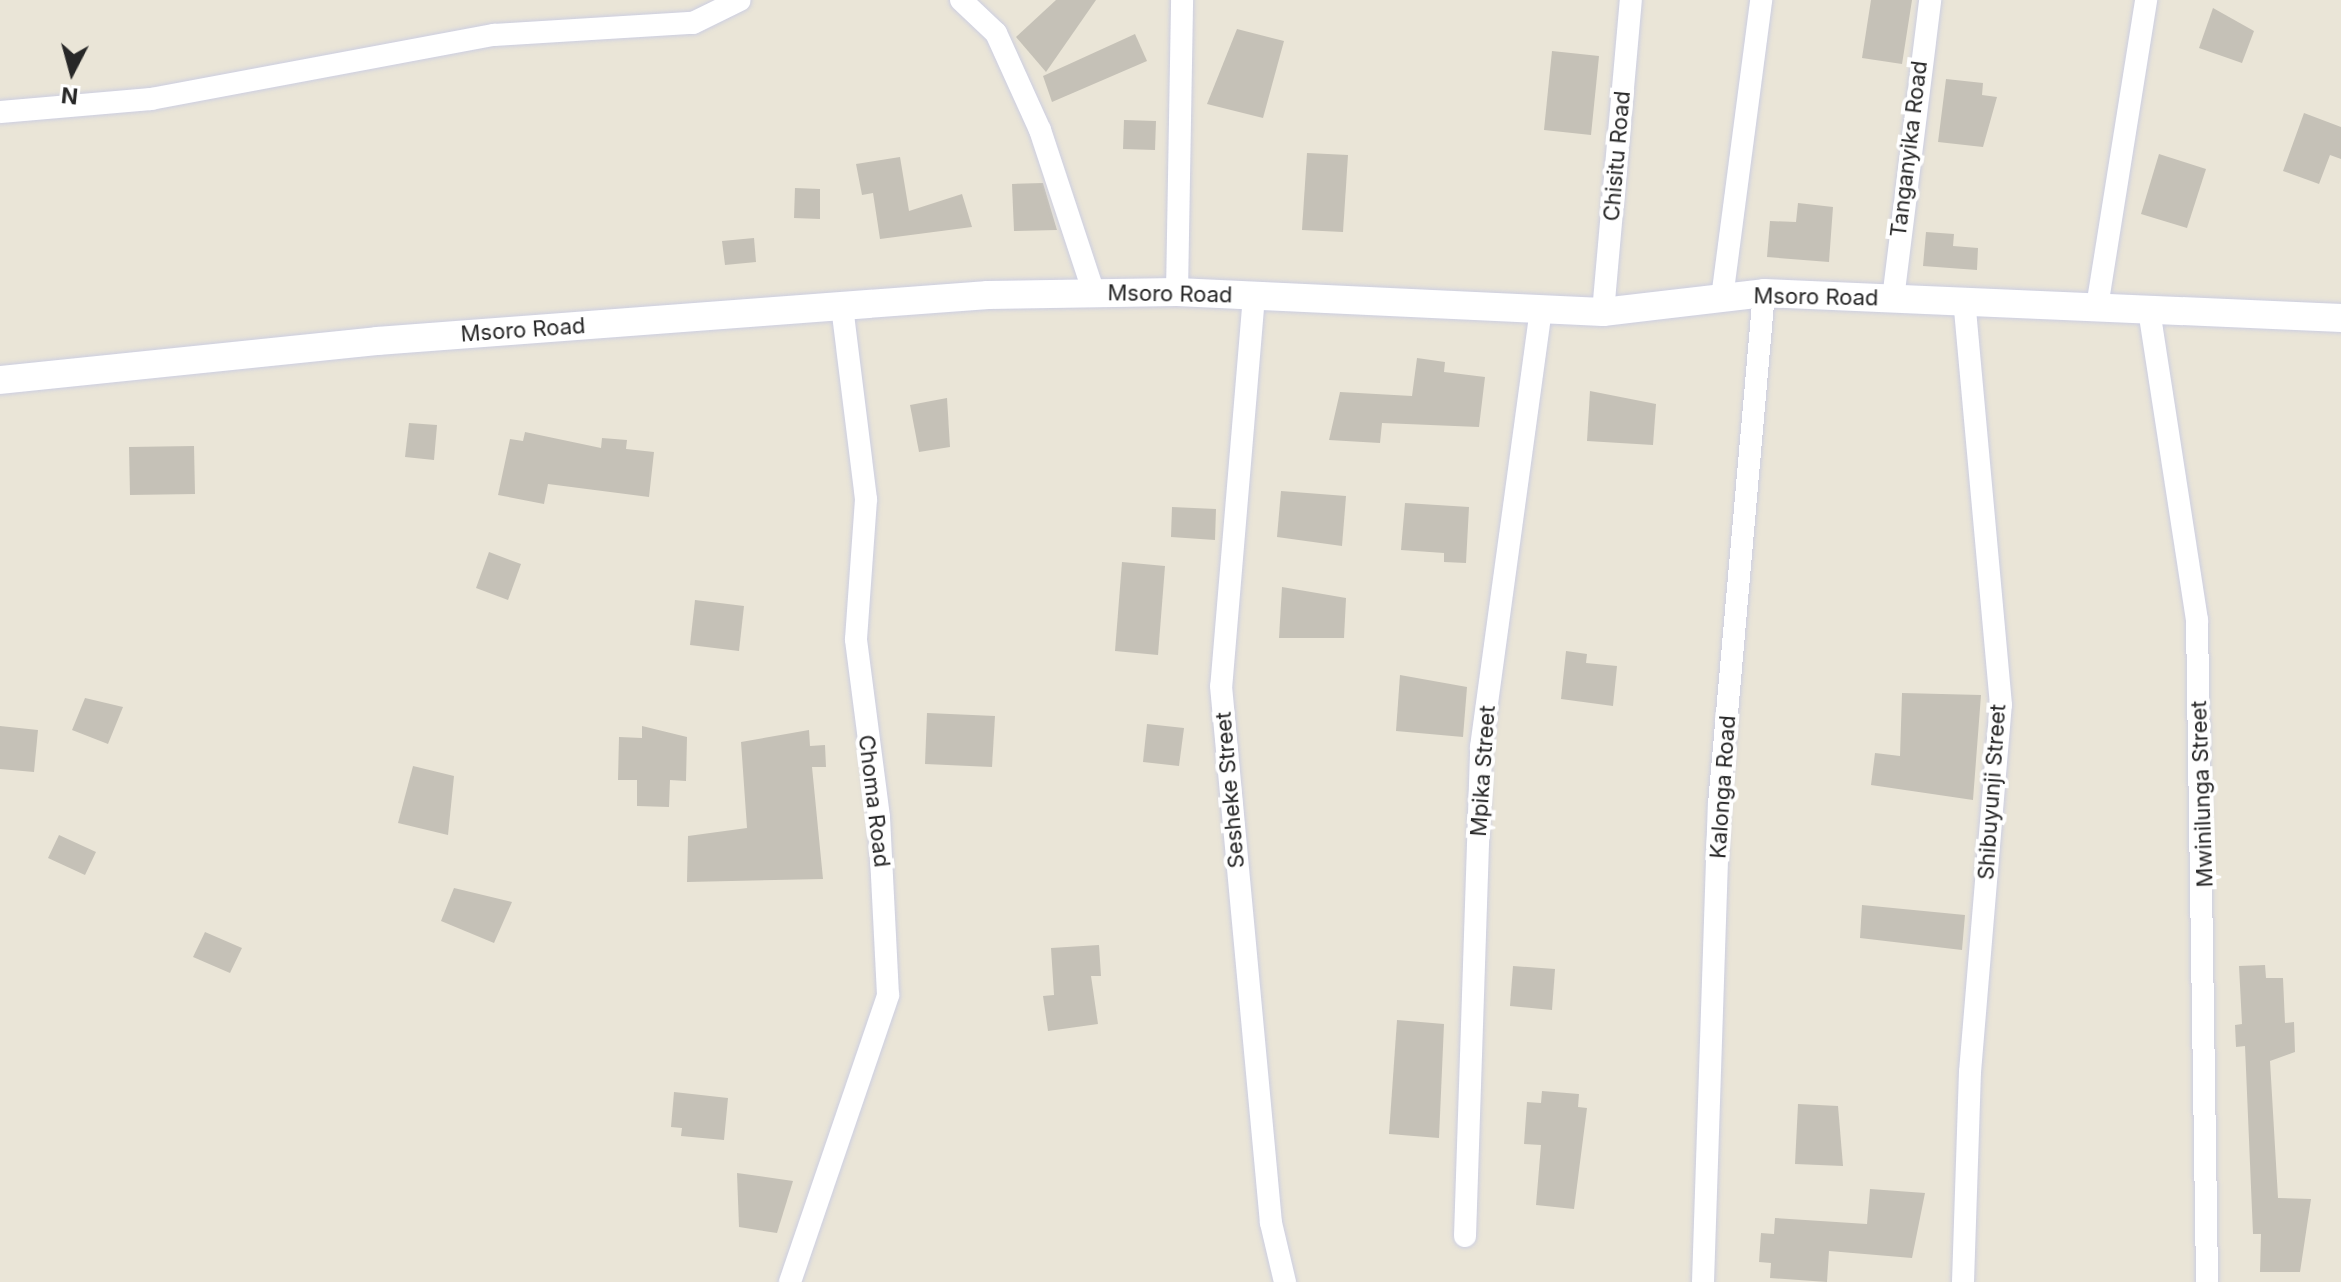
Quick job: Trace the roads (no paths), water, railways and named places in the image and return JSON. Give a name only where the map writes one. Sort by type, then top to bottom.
[{"type":"street","points":[[0,112],[151,99],[494,35],[693,23],[740,0]]},
{"type":"street","points":[[961,0],[996,33],[1040,130],[1094,293]]},
{"type":"street","points":[[1177,292],[1182,0]]},
{"type":"street","name":"Chisitu Road","points":[[1603,312],[1631,0]]},
{"type":"street","points":[[1722,298],[1761,0]]},
{"type":"street","name":"Tanganyika Road","points":[[1893,299],[1930,0]]},
{"type":"street","points":[[2097,307],[2146,0]]},
{"type":"street","name":"Msoro Road","points":[[0,380],[377,341],[842,306],[1094,293],[1177,292],[1603,312],[1764,293],[2341,318]]},
{"type":"street","name":"Kalonga Road","points":[[1703,1282],[1719,804],[1764,293]]},
{"type":"street","name":"Sesheke Street","points":[[1254,296],[1221,686],[1271,1223],[1285,1282]]},
{"type":"street","name":"Shibuyunji Street","points":[[1963,1282],[1970,1072],[2001,705],[1964,302]]},
{"type":"street","name":"Choma Road","points":[[790,1282],[888,995],[879,817],[856,639],[866,499],[842,306]]},
{"type":"street","name":"Mpika Street","points":[[1465,1236],[1481,747],[1541,309]]},
{"type":"street","name":"Mwinilunga Street","points":[[2149,310],[2197,620],[2207,1282]]}]
